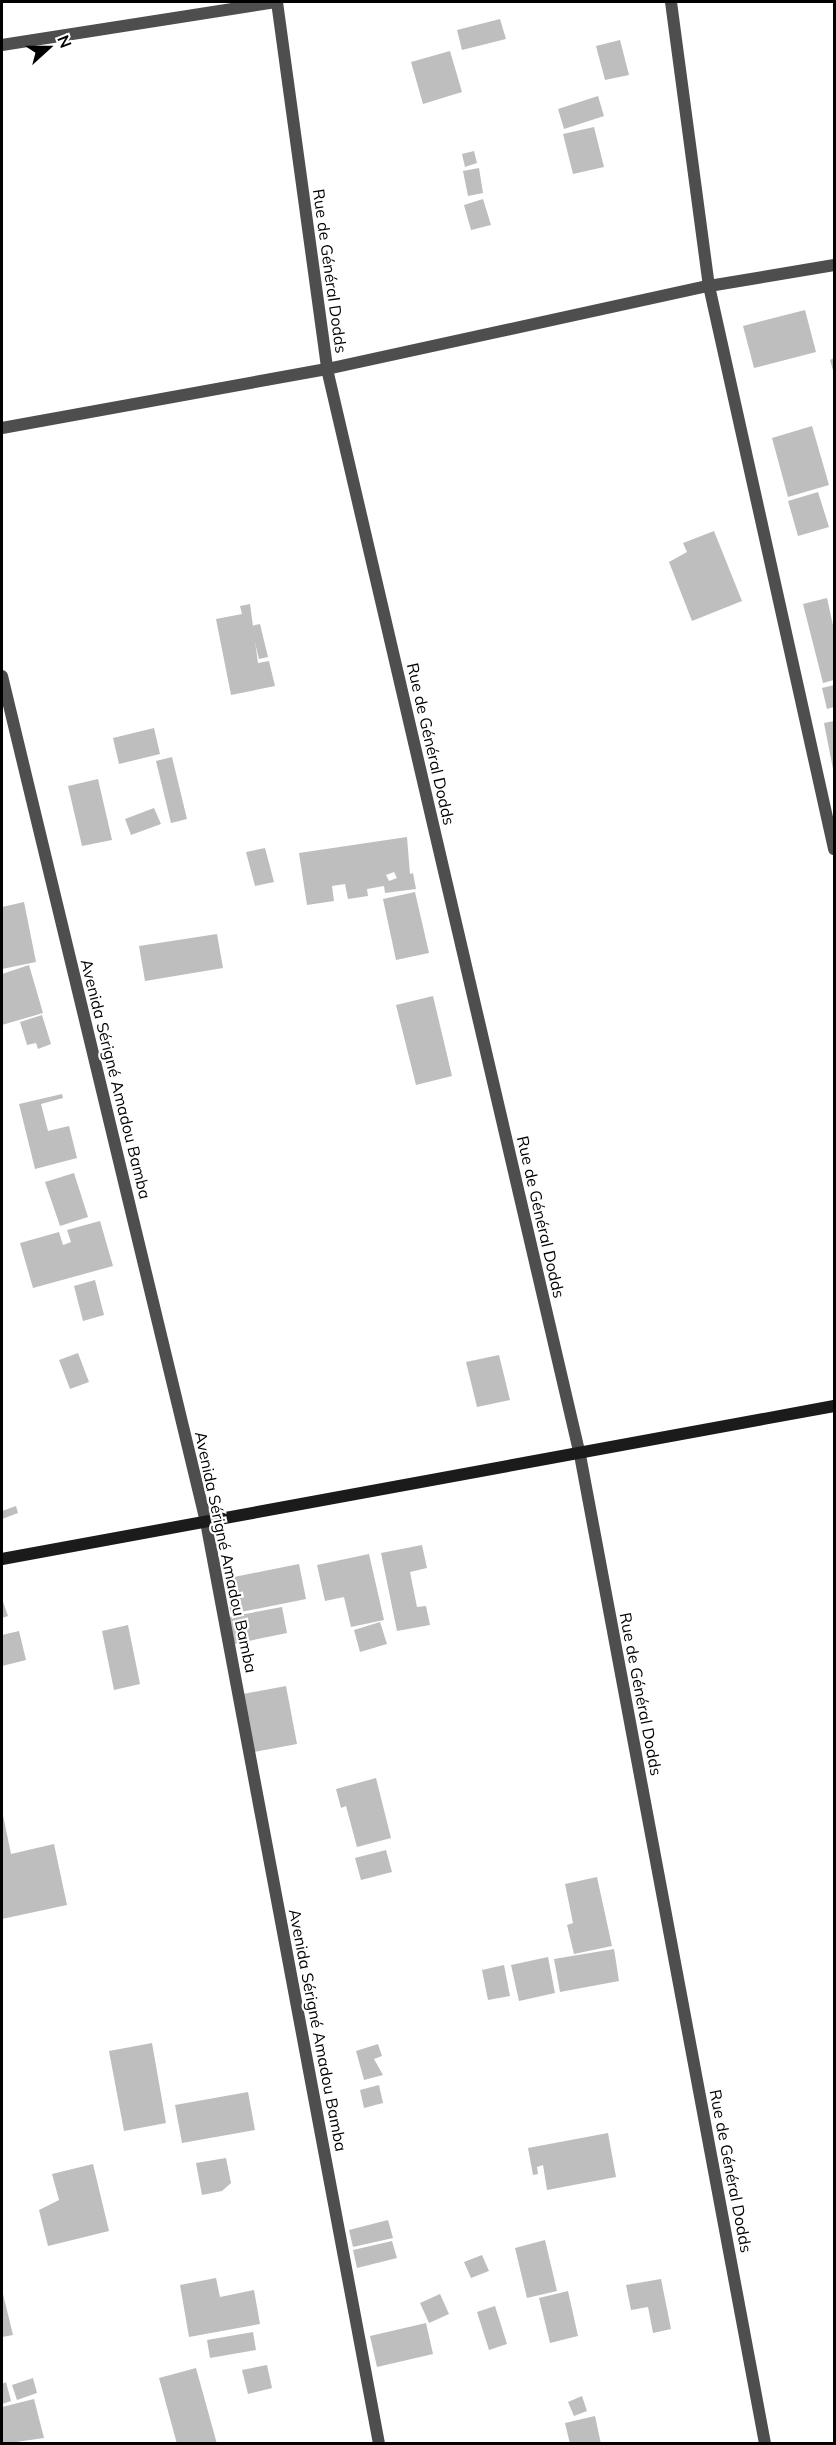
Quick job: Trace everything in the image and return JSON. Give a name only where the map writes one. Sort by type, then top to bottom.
[{"type":"main road","points":[[2,1559],[580,1455],[834,1406]]},
{"type":"street","points":[[2,45],[277,2]]},
{"type":"street","name":"Rue de Général Dodds","points":[[277,2],[327,369],[580,1455],[765,2444]]},
{"type":"street","points":[[670,2],[709,286],[834,849]]},
{"type":"street","points":[[2,428],[327,369],[709,286],[834,265]]},
{"type":"street","name":"Avenida Sérigné Amadou Bamba","points":[[2,676],[206,1522],[379,2444]]},
{"type":"building","points":[[500,19],[506,39],[462,50],[457,30]]},
{"type":"building","points":[[620,40],[629,75],[605,80],[596,46]]},
{"type":"building","points":[[450,51],[462,92],[423,104],[411,62]]},
{"type":"building","points":[[598,96],[604,116],[564,129],[558,109]]},
{"type":"building","points":[[594,127],[604,167],[573,174],[563,134]]},
{"type":"building","points":[[474,151],[477,163],[465,167],[462,154]]},
{"type":"building","points":[[479,168],[483,193],[468,196],[463,171]]},
{"type":"building","points":[[483,199],[491,225],[471,230],[464,205]]},
{"type":"building","points":[[805,310],[816,352],[754,368],[743,326]]},
{"type":"building","points":[[834,358],[834,374],[830,360]]},
{"type":"building","points":[[812,426],[829,485],[788,497],[772,438]]},
{"type":"building","points":[[818,492],[829,527],[798,536],[788,501]]},
{"type":"building","points":[[714,531],[742,601],[692,621],[669,562],[687,552],[683,543]]},
{"type":"building","points":[[827,598],[834,630],[834,680],[823,683],[803,604]]},
{"type":"building","points":[[250,604],[258,663],[269,661],[275,686],[231,695],[216,619],[242,614],[240,606]]},
{"type":"building","points":[[260,624],[268,657],[259,659],[251,626]]},
{"type":"building","points":[[834,685],[834,707],[827,709],[822,688]]},
{"type":"building","points":[[834,721],[834,769],[833,769],[824,723]]},
{"type":"building","points":[[154,728],[160,754],[119,764],[113,738]]},
{"type":"building","points":[[172,757],[187,819],[171,823],[156,761]]},
{"type":"building","points":[[98,779],[112,840],[82,846],[68,786]]},
{"type":"building","points":[[154,808],[161,824],[131,835],[125,819]]},
{"type":"building","points":[[407,837],[410,874],[413,873],[416,889],[385,893],[384,886],[367,889],[368,896],[348,899],[345,884],[332,886],[334,901],[307,905],[299,853]],"holes":[[[394,872],[397,878],[389,881],[386,875]]]},
{"type":"building","points":[[265,848],[274,882],[255,886],[246,852]]},
{"type":"building","points":[[415,892],[429,953],[396,960],[383,899]]},
{"type":"building","points":[[24,902],[36,962],[2,969],[2,907]]},
{"type":"building","points":[[217,934],[223,968],[145,981],[139,946]]},
{"type":"building","points":[[29,965],[43,1013],[2,1025],[2,974]]},
{"type":"building","points":[[433,996],[452,1076],[416,1085],[396,1005]]},
{"type":"building","points":[[42,1015],[51,1044],[38,1049],[36,1043],[27,1045],[20,1022]]},
{"type":"building","points":[[62,1094],[63,1098],[41,1104],[48,1131],[69,1126],[77,1158],[35,1169],[19,1104]]},
{"type":"building","points":[[74,1173],[88,1217],[60,1226],[45,1182]]},
{"type":"building","points":[[100,1221],[113,1266],[33,1288],[20,1243],[59,1232],[63,1245],[71,1242],[67,1230]]},
{"type":"building","points":[[95,1280],[104,1315],[83,1321],[74,1286]]},
{"type":"building","points":[[78,1353],[89,1382],[70,1389],[59,1360]]},
{"type":"building","points":[[499,1355],[510,1400],[477,1407],[466,1362]]},
{"type":"building","points":[[16,1506],[18,1513],[2,1519],[2,1511]]},
{"type":"building","points":[[422,1545],[427,1568],[410,1572],[417,1607],[426,1606],[430,1625],[397,1631],[381,1553]]},
{"type":"building","points":[[369,1554],[384,1620],[351,1627],[344,1597],[325,1601],[317,1565]]},
{"type":"building","points":[[299,1564],[306,1599],[231,1614],[224,1579]]},
{"type":"building","points":[[2,1599],[8,1616],[2,1618]]},
{"type":"building","points":[[282,1607],[287,1633],[234,1644],[229,1617]]},
{"type":"building","points":[[380,1622],[387,1644],[360,1652],[354,1630]]},
{"type":"building","points":[[128,1625],[140,1684],[114,1690],[102,1631]]},
{"type":"building","points":[[19,1631],[26,1660],[2,1666],[2,1635]]},
{"type":"building","points":[[286,1686],[297,1744],[254,1752],[243,1694]]},
{"type":"building","points":[[376,1778],[391,1838],[357,1847],[346,1806],[341,1808],[336,1789]]},
{"type":"building","points":[[3,1815],[11,1854],[54,1844],[67,1905],[2,1919]]},
{"type":"building","points":[[386,1850],[392,1872],[361,1880],[355,1858]]},
{"type":"building","points":[[597,1877],[612,1946],[574,1954],[567,1925],[573,1923],[565,1884]]},
{"type":"building","points":[[614,1949],[619,1981],[560,1992],[554,1959]]},
{"type":"building","points":[[548,1957],[555,1993],[519,2001],[511,1965]]},
{"type":"building","points":[[504,1965],[510,1996],[488,2000],[482,1970]]},
{"type":"building","points":[[152,2043],[166,2123],[124,2131],[109,2051]]},
{"type":"building","points":[[378,2044],[382,2056],[374,2059],[383,2075],[364,2080],[356,2051]]},
{"type":"building","points":[[379,2085],[383,2103],[364,2108],[360,2090]]},
{"type":"building","points":[[248,2092],[255,2130],[182,2143],[175,2105]]},
{"type":"building","points":[[608,2133],[616,2177],[547,2190],[543,2165],[537,2167],[538,2174],[533,2175],[528,2148]]},
{"type":"building","points":[[226,2158],[231,2183],[222,2191],[202,2195],[196,2163]]},
{"type":"building","points":[[93,2164],[109,2231],[48,2246],[39,2210],[59,2200],[52,2174]]},
{"type":"building","points":[[388,2220],[393,2238],[353,2247],[349,2230]]},
{"type":"building","points":[[545,2240],[557,2291],[527,2298],[515,2248]]},
{"type":"building","points":[[392,2241],[397,2258],[357,2268],[353,2250]]},
{"type":"building","points":[[482,2255],[489,2271],[471,2278],[464,2262]]},
{"type":"building","points":[[216,2278],[220,2297],[254,2290],[260,2324],[189,2337],[180,2285]]},
{"type":"building","points":[[661,2279],[671,2329],[653,2333],[648,2307],[631,2310],[626,2285]]},
{"type":"building","points":[[2,2290],[13,2335],[2,2337]]},
{"type":"building","points":[[568,2291],[578,2336],[550,2343],[539,2298]]},
{"type":"building","points":[[440,2294],[449,2314],[429,2323],[420,2303]]},
{"type":"building","points":[[495,2306],[507,2344],[489,2350],[477,2312]]},
{"type":"building","points":[[426,2323],[433,2354],[377,2367],[370,2336]]},
{"type":"building","points":[[253,2332],[256,2350],[210,2358],[207,2340]]},
{"type":"building","points":[[267,2365],[272,2388],[248,2394],[242,2370]]},
{"type":"building","points":[[196,2368],[217,2444],[177,2444],[159,2378]]},
{"type":"building","points":[[33,2378],[37,2393],[17,2400],[12,2385]]},
{"type":"building","points":[[6,2382],[11,2401],[2,2404],[2,2384]]},
{"type":"building","points":[[582,2396],[587,2411],[574,2416],[568,2402]]},
{"type":"building","points":[[34,2399],[44,2438],[2,2444],[2,2407]]},
{"type":"building","points":[[595,2416],[601,2444],[570,2444],[565,2423]]}]
